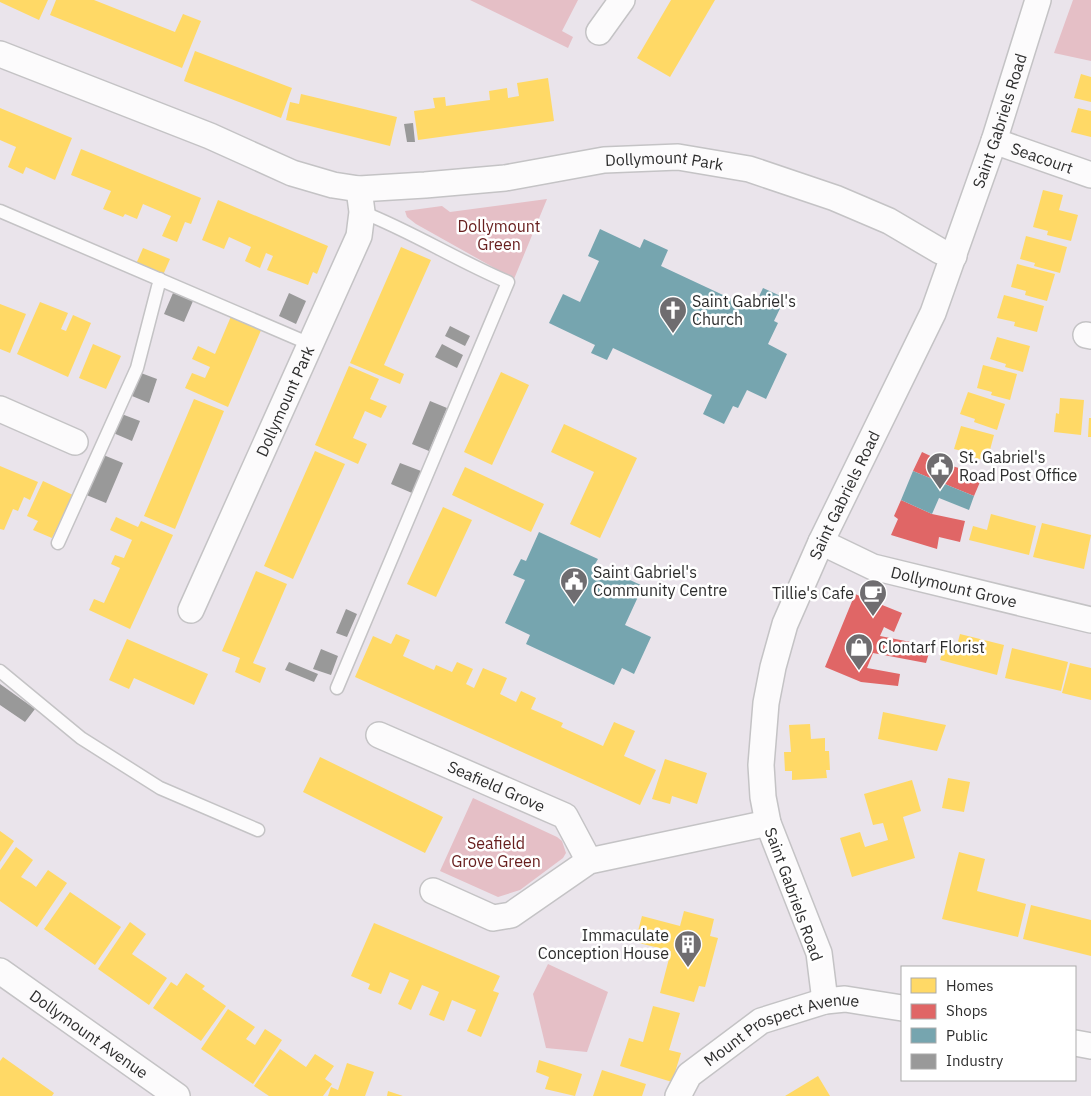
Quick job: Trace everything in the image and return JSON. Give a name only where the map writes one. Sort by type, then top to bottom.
[{"type":"street","points":[[599,32],[622,0]]},
{"type":"street","name":"Saint Gabriels Road","points":[[825,1001],[819,953],[768,823],[761,764],[766,702],[785,624],[821,542],[933,314],[994,141],[1038,0]]},
{"type":"street","name":"Dollymount Park","points":[[0,54],[210,136],[292,173],[333,185],[361,201],[604,160],[678,157],[749,170],[835,198],[889,222],[940,251],[954,256]]},
{"type":"street","name":"Seacourt","points":[[994,141],[1091,175]]},
{"type":"street","name":"Dollymount Park","points":[[191,610],[359,236],[361,201]]},
{"type":"street","points":[[0,409],[75,442]]},
{"type":"street","name":"Dollymount Grove","points":[[821,542],[873,567],[1091,620]]},
{"type":"street","name":"Seafield Grove","points":[[379,735],[565,816],[589,861]]},
{"type":"street","points":[[433,891],[493,918],[511,915],[589,861],[768,823]]},
{"type":"street","name":"Dollymount Avenue","points":[[0,971],[177,1096]]},
{"type":"street","name":"Mount Prospect Avenue","points":[[678,1096],[689,1075],[761,1021],[825,1001],[845,998],[901,1008]]},
{"type":"street","points":[[1076,1043],[1091,1046]]},
{"type":"lane","points":[[337,688],[508,282],[478,269],[391,223],[361,201]]},
{"type":"lane","points":[[0,211],[310,344]]},
{"type":"lane","points":[[58,543],[137,368],[160,280]]},
{"type":"lane","points":[[0,671],[81,738],[160,788],[258,830]]},
{"type":"green space","points":[[470,0],[578,0],[562,31],[573,37],[568,48]]},
{"type":"green space","points":[[1073,0],[1091,0],[1091,61],[1054,53]]},
{"type":"green space","name":"Dollymount Green","points":[[547,199],[514,279],[416,224],[407,217],[405,211],[442,206],[450,212]]},
{"type":"green space","name":"Seafield Grove Green","points":[[473,798],[557,837],[562,841],[566,853],[563,858],[520,890],[498,897],[440,871]]},
{"type":"green space","points":[[548,964],[608,992],[587,1052],[546,1048],[533,994]]},
{"type":"building: Homes","points":[[0,0],[48,0],[39,20],[0,2]]},
{"type":"building: Homes","points":[[56,0],[94,0],[175,32],[183,14],[201,21],[182,68],[50,15]]},
{"type":"building: Homes","points":[[671,0],[715,0],[670,77],[637,58]]},
{"type":"building: Homes","points":[[195,51],[292,88],[281,118],[184,81]]},
{"type":"building: Homes","points":[[1081,74],[1091,77],[1091,102],[1074,98]]},
{"type":"building: Homes","points":[[548,78],[554,121],[418,140],[414,111],[435,108],[433,98],[445,97],[446,106],[490,100],[489,91],[507,88],[508,98],[519,96],[517,83]]},
{"type":"building: Homes","points":[[301,94],[397,117],[390,146],[286,120],[290,102],[299,104]]},
{"type":"building: Homes","points":[[0,108],[72,138],[55,180],[26,167],[23,174],[8,167],[16,147],[0,140]]},
{"type":"building: Homes","points":[[1078,108],[1091,111],[1091,137],[1071,132]]},
{"type":"building: Homes","points":[[81,149],[201,198],[191,224],[185,222],[177,242],[162,236],[171,216],[143,204],[137,219],[125,214],[123,217],[103,209],[111,191],[71,175]]},
{"type":"building: Homes","points":[[1043,190],[1063,195],[1059,210],[1078,215],[1071,241],[1047,235],[1048,231],[1033,227]]},
{"type":"building: Homes","points":[[218,200],[328,246],[317,274],[313,272],[308,285],[267,270],[273,256],[266,253],[260,268],[245,261],[251,247],[229,237],[224,249],[202,240]]},
{"type":"building: Homes","points":[[1026,236],[1067,247],[1060,273],[1034,266],[1035,263],[1020,259]]},
{"type":"building: Homes","points":[[401,247],[431,260],[384,365],[404,374],[400,384],[350,363]]},
{"type":"building: Homes","points":[[143,248],[170,259],[163,275],[136,264]]},
{"type":"building: Homes","points":[[1017,264],[1055,274],[1047,301],[1025,295],[1026,291],[1011,287]]},
{"type":"building: Homes","points":[[1004,295],[1044,306],[1037,332],[1014,326],[1015,322],[997,318]]},
{"type":"building: Homes","points":[[40,302],[68,313],[61,329],[66,331],[73,315],[91,323],[68,377],[17,354]]},
{"type":"building: Homes","points":[[0,304],[26,314],[10,353],[0,349]]},
{"type":"building: Homes","points":[[232,314],[262,328],[228,407],[185,388],[192,373],[205,378],[210,367],[192,359],[198,346],[215,354]]},
{"type":"building: Homes","points":[[997,337],[1030,346],[1023,372],[1005,367],[1006,364],[990,359]]},
{"type":"building: Homes","points":[[93,344],[121,356],[106,389],[79,378]]},
{"type":"building: Homes","points":[[983,365],[1017,374],[1010,400],[991,395],[992,392],[977,388]]},
{"type":"building: Homes","points":[[349,366],[379,379],[370,399],[387,406],[381,418],[365,411],[353,438],[367,444],[358,464],[315,445]]},
{"type":"building: Homes","points":[[501,372],[529,385],[492,465],[464,452]]},
{"type":"building: Homes","points":[[968,392],[1005,404],[997,430],[974,422],[975,419],[960,414]]},
{"type":"building: Homes","points":[[1060,398],[1084,400],[1081,435],[1054,432],[1056,413],[1059,414]]},
{"type":"building: Homes","points":[[194,399],[224,411],[175,529],[144,516]]},
{"type":"building: Homes","points":[[1089,418],[1091,418],[1091,437],[1088,437]]},
{"type":"building: Homes","points":[[564,424],[637,458],[600,538],[570,524],[594,472],[551,452]]},
{"type":"building: Homes","points":[[961,426],[994,435],[987,461],[969,456],[970,453],[954,449]]},
{"type":"building: Homes","points":[[315,451],[345,464],[293,579],[264,566]]},
{"type":"building: Homes","points":[[0,466],[38,482],[30,500],[24,497],[18,511],[13,509],[4,530],[0,529]]},
{"type":"building: Homes","points":[[465,467],[544,504],[531,532],[452,495]]},
{"type":"building: Homes","points":[[43,481],[73,495],[52,538],[33,530],[38,521],[27,516]]},
{"type":"building: Homes","points":[[443,507],[472,520],[436,597],[407,584]]},
{"type":"building: Homes","points":[[991,514],[1036,526],[1029,555],[969,540],[973,526],[987,530]]},
{"type":"building: Homes","points":[[116,517],[138,527],[141,521],[173,535],[130,629],[89,610],[94,599],[104,603],[120,568],[111,564],[115,555],[124,558],[132,540],[110,530]]},
{"type":"building: Homes","points":[[1042,523],[1091,535],[1084,569],[1033,557]]},
{"type":"building: Homes","points":[[256,571],[287,584],[253,663],[266,668],[260,683],[235,672],[240,658],[222,651]]},
{"type":"building: Homes","points":[[396,634],[410,640],[403,656],[434,670],[436,665],[452,672],[457,662],[473,669],[466,684],[474,688],[483,668],[507,678],[500,694],[516,702],[521,691],[536,698],[531,709],[563,723],[561,727],[603,746],[614,722],[635,731],[624,756],[656,770],[640,805],[355,677],[373,636],[391,644]]},
{"type":"building: Homes","points":[[960,634],[1004,645],[997,675],[940,660],[944,647],[956,649]]},
{"type":"building: Homes","points":[[127,639],[208,674],[194,705],[134,678],[129,689],[109,680]]},
{"type":"building: Homes","points":[[1012,648],[1068,662],[1061,691],[1005,678]]},
{"type":"building: Homes","points":[[1070,663],[1091,668],[1091,700],[1062,693]]},
{"type":"building: Homes","points":[[883,712],[946,725],[937,751],[878,739]]},
{"type":"building: Homes","points":[[810,724],[811,739],[825,738],[825,751],[829,751],[830,770],[826,770],[827,778],[792,780],[792,771],[785,771],[784,752],[791,752],[789,725]]},
{"type":"building: Homes","points":[[320,757],[443,817],[425,853],[303,792]]},
{"type":"building: Homes","points":[[665,759],[707,773],[697,804],[672,796],[670,804],[652,799]]},
{"type":"building: Homes","points":[[948,778],[970,782],[964,812],[942,808]]},
{"type":"building: Homes","points":[[912,780],[921,811],[903,817],[915,858],[852,877],[840,838],[860,832],[865,847],[888,840],[883,823],[873,825],[864,794]]},
{"type":"building: Homes","points":[[0,831],[14,841],[0,862]]},
{"type":"building: Homes","points":[[16,847],[33,860],[21,877],[36,887],[48,870],[67,883],[37,927],[0,901],[0,870]]},
{"type":"building: Homes","points":[[959,852],[985,859],[977,891],[1026,904],[1018,937],[942,919]]},
{"type":"building: Homes","points":[[70,892],[121,927],[95,965],[44,929]]},
{"type":"building: Homes","points":[[1031,905],[1091,920],[1091,956],[1023,939]]},
{"type":"building: Homes","name":"Immaculate Conception House","points":[[684,911],[714,919],[710,936],[718,938],[705,987],[699,986],[694,1002],[660,993],[671,951],[635,942],[642,916],[680,926]]},
{"type":"building: Homes","points":[[130,922],[146,934],[132,954],[167,978],[149,1005],[98,969]]},
{"type":"building: Homes","points":[[374,923],[500,976],[493,991],[499,993],[481,1037],[467,1031],[476,1010],[452,1000],[444,1021],[429,1015],[439,992],[422,985],[411,1010],[398,1004],[409,980],[390,972],[381,994],[368,989],[370,984],[351,976]]},
{"type":"building: Homes","points":[[186,973],[205,986],[202,989],[226,1006],[201,1041],[153,1008],[171,982],[177,986]]},
{"type":"building: Homes","points":[[653,1006],[680,1013],[669,1050],[681,1053],[672,1082],[620,1066],[629,1038],[643,1042]]},
{"type":"building: Homes","points":[[228,1009],[255,1027],[246,1039],[255,1045],[265,1029],[282,1040],[253,1084],[201,1049]]},
{"type":"building: Homes","points":[[280,1049],[306,1067],[315,1054],[334,1066],[325,1079],[332,1084],[323,1096],[269,1096],[254,1086]]},
{"type":"building: Homes","points":[[3,1057],[54,1093],[52,1096],[0,1096],[0,1061]]},
{"type":"building: Homes","points":[[539,1060],[582,1074],[575,1096],[545,1089],[549,1077],[536,1072]]},
{"type":"building: Homes","points":[[347,1063],[374,1072],[365,1096],[328,1096],[331,1087],[338,1090]]},
{"type":"building: Homes","points":[[602,1070],[646,1084],[642,1096],[593,1096]]},
{"type":"building: Homes","points":[[818,1076],[830,1096],[785,1096]]},
{"type":"building: Homes","points":[[388,1091],[403,1096],[387,1096]]},
{"type":"building: Shops","points":[[922,452],[952,466],[983,475],[974,496],[913,471]]},
{"type":"building: Shops","points":[[901,500],[932,514],[965,521],[960,542],[939,537],[937,549],[891,535],[898,519],[894,516]]},
{"type":"building: Shops","points":[[855,594],[902,613],[894,632],[884,627],[880,636],[931,646],[926,663],[873,653],[867,668],[900,674],[898,686],[861,682],[825,667]]},
{"type":"building: Public","name":"Saint Gabriel's Church","points":[[600,229],[640,248],[644,239],[668,250],[661,266],[753,309],[763,288],[785,298],[774,321],[778,323],[768,344],[787,354],[766,399],[747,390],[738,408],[733,406],[724,424],[703,414],[712,395],[613,348],[607,360],[591,353],[595,345],[549,323],[563,294],[580,302],[599,261],[588,256]]},
{"type":"building: Public","name":"St. Gabriel's Road Post Office","points":[[913,471],[974,496],[969,510],[939,498],[932,514],[901,500]]},
{"type":"building: Public","name":"Saint Gabriel's Community Centre","points":[[539,532],[598,559],[595,564],[643,586],[625,625],[651,637],[634,674],[622,668],[614,685],[526,644],[530,635],[505,623],[525,580],[513,575],[521,559],[526,561]]},
{"type":"building: Industry","points":[[413,123],[415,142],[407,142],[404,124]]},
{"type":"building: Industry","points":[[173,293],[193,301],[184,322],[164,314]]},
{"type":"building: Industry","points":[[289,293],[306,301],[296,324],[279,316]]},
{"type":"building: Industry","points":[[450,326],[470,336],[465,346],[445,336]]},
{"type":"building: Industry","points":[[442,344],[463,355],[457,368],[435,357]]},
{"type":"building: Industry","points":[[141,373],[157,379],[149,403],[132,396]]},
{"type":"building: Industry","points":[[430,401],[447,408],[429,451],[412,444]]},
{"type":"building: Industry","points":[[119,413],[140,421],[132,441],[111,432]]},
{"type":"building: Industry","points":[[101,454],[123,463],[106,503],[84,494]]},
{"type":"building: Industry","points":[[400,463],[421,471],[412,493],[391,484]]},
{"type":"building: Industry","points":[[346,609],[357,614],[347,637],[336,633]]},
{"type":"building: Industry","points":[[321,649],[338,656],[331,675],[313,669]]},
{"type":"building: Industry","points":[[289,662],[318,674],[314,682],[285,670]]},
{"type":"building: Industry","points":[[0,684],[35,709],[25,722],[0,705]]},
{"type":"place","name":"Saint Gabriel's Church","points":[[673,334]]},
{"type":"place","name":"St. Gabriel's Road Post Office","points":[[940,490]]},
{"type":"place","name":"Saint Gabriel's Community Centre","points":[[574,605]]},
{"type":"place","name":"Tillie's Cafe","points":[[873,617]]},
{"type":"place","name":"Clontarf Florist","points":[[859,671]]},
{"type":"place","name":"Immaculate Conception House","points":[[688,968]]}]
